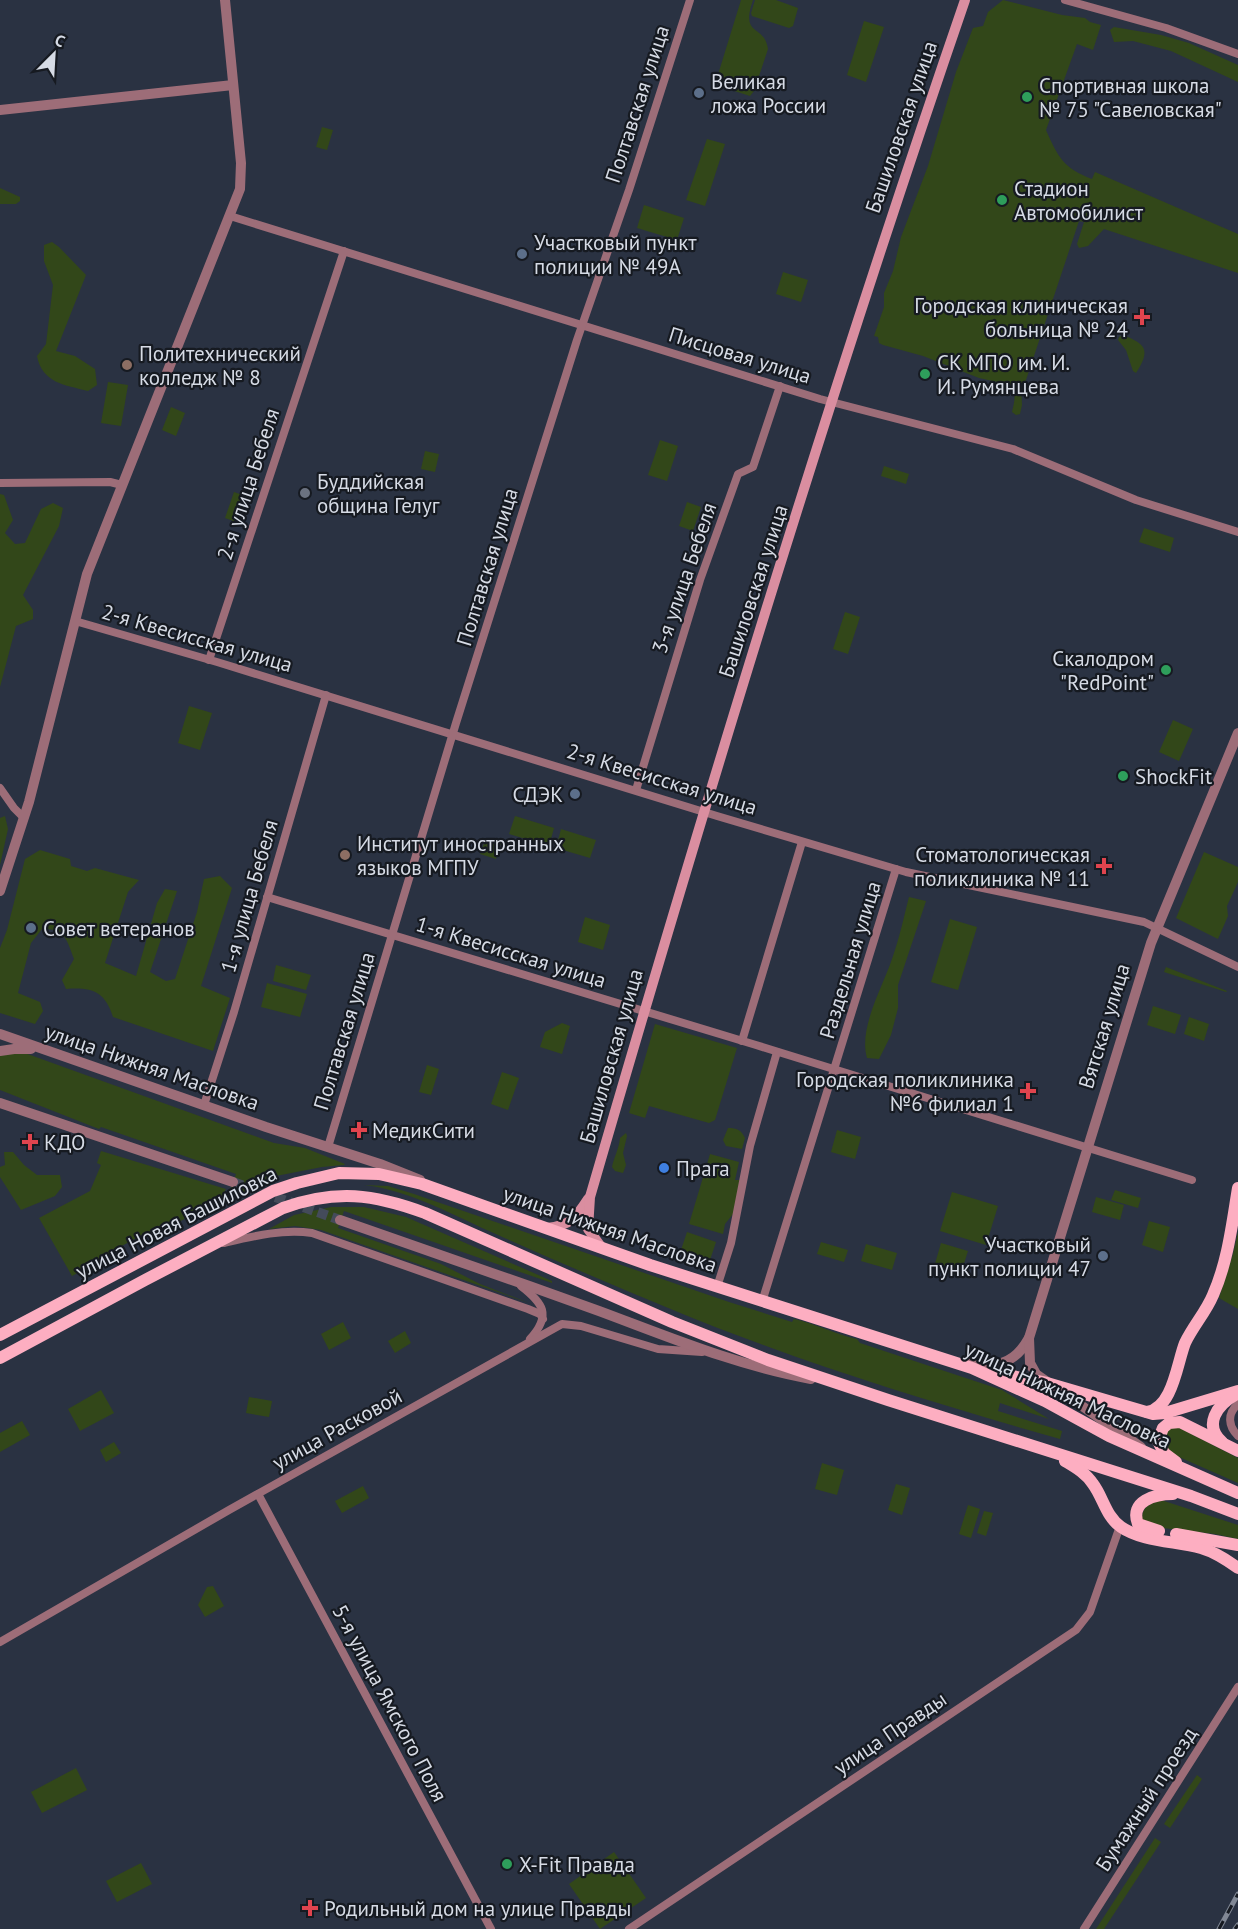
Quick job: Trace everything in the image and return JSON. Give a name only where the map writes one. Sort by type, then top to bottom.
[{"type":"main road","name":"Башиловская улица","points":[[602,1248],[588,1229],[590,1197],[644,1012],[831,402],[905,174],[965,0]]},
{"type":"main road","name":"улица Новая Башиловка","points":[[0,1335],[273,1191],[297,1183],[339,1173],[379,1174],[405,1179],[447,1193]]},
{"type":"main road","points":[[1140,1411],[1151,1412],[1165,1400],[1185,1343],[1213,1296],[1226,1257],[1238,1188]]},
{"type":"main road","name":"улица Нижняя Масловка","points":[[447,1193],[717,1287],[972,1368],[1046,1401],[1109,1436],[1157,1459],[1200,1477]]},
{"type":"main road","points":[[208,1246],[283,1208],[304,1201],[328,1196],[352,1196],[402,1204],[702,1334],[832,1382],[1191,1496],[1238,1514]]},
{"type":"main road","name":"Башиловская улица","points":[[545,1228],[573,1221],[590,1197]]},
{"type":"main road","name":"улица Новая Башиловка","points":[[0,1358],[208,1246]]},
{"type":"main road","points":[[972,1368],[1047,1383],[1153,1414],[1165,1413],[1238,1392]]},
{"type":"main road","points":[[1225,1445],[1215,1434],[1214,1415],[1221,1404],[1238,1392]]},
{"type":"main road","points":[[1238,1450],[1180,1422],[1163,1428],[1158,1441],[1164,1453],[1200,1477],[1238,1493]]},
{"type":"main road","points":[[1028,1444],[1062,1459],[1088,1476],[1114,1521],[1120,1526],[1140,1535],[1210,1551],[1238,1568]]},
{"type":"main road","points":[[1191,1496],[1164,1494],[1145,1499],[1138,1509],[1137,1522],[1155,1531],[1238,1545]]},
{"type":"main road","points":[[1179,1543],[1217,1546],[1238,1551]]},
{"type":"street","points":[[0,891],[24,818],[87,574],[240,189],[242,176],[225,0]]},
{"type":"street","name":"Полтавская улица","points":[[328,1147],[453,734],[582,326],[629,190],[690,0]]},
{"type":"street","points":[[1065,0],[1166,28],[1238,54]]},
{"type":"street","points":[[0,110],[233,85]]},
{"type":"street","name":"Писцовая улица","points":[[230,216],[831,402],[1013,449],[1136,500],[1238,532]]},
{"type":"street","name":"2-я улица Бебеля","points":[[210,660],[344,251]]},
{"type":"street","name":"3-я улица Бебеля","points":[[636,790],[700,580],[738,474],[753,467],[780,386]]},
{"type":"street","points":[[0,483],[110,482],[122,485]]},
{"type":"street","name":"2-я Квесисская улица","points":[[75,621],[897,869],[1144,922],[1238,967]]},
{"type":"street","name":"1-я улица Бебеля","points":[[204,1105],[232,1020],[326,695]]},
{"type":"street","name":"Вятская улица","points":[[954,1362],[987,1365],[1008,1361],[1020,1353],[1029,1338],[1157,927],[1238,733]]},
{"type":"street","points":[[0,788],[24,818]]},
{"type":"street","points":[[741,1041],[802,842]]},
{"type":"street","name":"Раздельная улица","points":[[762,1302],[897,869]]},
{"type":"street","name":"1-я Квесисская улица","points":[[267,897],[1192,1180]]},
{"type":"street","name":"улица Нижняя Масловка","points":[[0,1034],[416,1178],[447,1193]]},
{"type":"street","points":[[0,1051],[14,1048],[43,1049]]},
{"type":"street","points":[[717,1287],[731,1243],[750,1146],[777,1052]]},
{"type":"street","points":[[0,1096],[25,1111]]},
{"type":"street","points":[[0,1103],[233,1182]]},
{"type":"street","points":[[340,1220],[516,1281],[710,1353],[764,1369],[832,1382]]},
{"type":"street","points":[[208,1246],[269,1233],[312,1233],[528,1309],[540,1314],[543,1319]]},
{"type":"street","points":[[516,1281],[541,1304],[543,1319],[537,1331],[522,1346]]},
{"type":"street","name":"улица Расковой","points":[[0,1642],[562,1324],[658,1349],[710,1353]]},
{"type":"street","points":[[0,1325],[13,1328]]},
{"type":"street","name":"Вятская улица","points":[[1029,1338],[1030,1363],[1036,1374],[1047,1383]]},
{"type":"street","points":[[1047,1383],[1119,1429],[1157,1459]]},
{"type":"street","points":[[1238,1404],[1233,1410],[1230,1421],[1233,1431],[1238,1436]]},
{"type":"street","name":"5-я улица Ямского Поля","points":[[258,1494],[491,1929]]},
{"type":"street","name":"улица Правды","points":[[629,1929],[1076,1630],[1090,1612],[1120,1526]]},
{"type":"street","name":"Бумажный проезд","points":[[1084,1929],[1238,1688]]},
{"type":"green space","points":[[741,0],[753,0],[749,20],[766,41],[768,49],[754,91],[750,96],[719,86],[716,81]]},
{"type":"green space","points":[[755,0],[776,0],[798,8],[793,26],[789,28],[752,16]]},
{"type":"green space","name":"Стадион Автомобилист","points":[[1003,0],[1062,15],[1085,18],[1101,25],[1093,50],[1077,44],[1046,130],[1054,148],[1068,166],[1092,179],[1095,172],[1238,234],[1238,273],[1104,229],[1088,246],[1079,248],[1077,244],[1084,222],[1079,221],[1025,383],[1021,383],[1022,405],[1020,414],[1016,415],[1012,412],[1014,395],[1011,385],[979,378],[923,356],[883,345],[879,343],[878,337],[874,336],[884,307],[884,293],[893,271],[901,237],[928,166],[956,72],[973,28],[983,26],[988,12]]},
{"type":"green space","points":[[864,21],[884,27],[866,82],[847,75]]},
{"type":"green space","points":[[1114,27],[1161,35],[1189,43],[1238,65],[1238,82],[1171,51],[1133,41],[1114,42],[1110,30]]},
{"type":"green space","points":[[322,127],[333,130],[327,150],[316,147]]},
{"type":"green space","points":[[707,139],[725,144],[705,206],[686,200]]},
{"type":"green space","points":[[0,188],[20,197],[20,201],[16,204],[0,204]]},
{"type":"green space","points":[[644,205],[684,218],[677,240],[637,228]]},
{"type":"green space","points":[[52,242],[86,275],[56,351],[75,356],[95,369],[97,385],[88,391],[63,384],[49,377],[40,365],[37,356],[46,344],[53,285],[44,261],[44,245]]},
{"type":"green space","points":[[783,272],[808,280],[801,302],[776,294]]},
{"type":"green space","points":[[1123,335],[1137,342],[1144,349],[1144,359],[1136,373],[1133,371],[1126,350],[1118,340]]},
{"type":"green space","points":[[108,382],[128,385],[121,426],[101,423]]},
{"type":"green space","points":[[171,407],[185,413],[176,436],[162,430]]},
{"type":"green space","points":[[660,440],[678,446],[667,481],[648,475]]},
{"type":"green space","points":[[425,451],[439,454],[435,472],[421,469]]},
{"type":"green space","points":[[884,466],[909,474],[906,484],[881,476]]},
{"type":"green space","points":[[234,492],[248,497],[239,523],[225,518]]},
{"type":"green space","points":[[0,494],[4,495],[13,520],[5,533],[15,544],[25,543],[41,509],[53,503],[63,508],[59,526],[23,595],[33,610],[33,619],[16,626],[0,687]]},
{"type":"green space","points":[[687,502],[701,507],[693,531],[679,526]]},
{"type":"green space","points":[[1144,528],[1174,538],[1170,552],[1139,542]]},
{"type":"green space","points":[[845,612],[860,617],[848,654],[833,649]]},
{"type":"green space","points":[[189,706],[212,713],[200,750],[178,743]]},
{"type":"green space","points":[[1173,720],[1193,729],[1179,761],[1159,752]]},
{"type":"green space","points":[[5,816],[8,829],[0,865],[0,818]]},
{"type":"green space","points":[[515,816],[554,828],[549,846],[509,834]]},
{"type":"green space","points":[[561,829],[596,840],[590,858],[556,848]]},
{"type":"green space","points":[[486,838],[501,843],[496,859],[480,854]]},
{"type":"green space","points":[[40,850],[70,859],[71,866],[87,871],[95,868],[139,880],[128,892],[105,963],[136,976],[157,903],[165,889],[177,891],[150,972],[166,981],[175,979],[197,912],[204,879],[220,876],[232,888],[201,986],[230,998],[213,1051],[113,1017],[106,1001],[96,992],[66,989],[62,980],[74,959],[64,936],[50,929],[42,929],[31,943],[18,993],[40,1002],[43,1011],[35,1024],[0,1013],[0,948],[7,930],[25,859]]},
{"type":"green space","points":[[1204,852],[1238,867],[1238,882],[1227,906],[1228,916],[1218,939],[1176,918]]},
{"type":"green space","points":[[909,897],[926,901],[898,985],[898,1008],[891,1035],[879,1059],[867,1058],[865,1046],[869,1020],[895,949]]},
{"type":"green space","points":[[585,917],[610,925],[603,950],[578,942]]},
{"type":"green space","points":[[950,919],[977,927],[958,990],[931,982]]},
{"type":"green space","points":[[276,965],[311,975],[306,990],[273,981]]},
{"type":"green space","points":[[1166,967],[1227,991],[1164,972]]},
{"type":"green space","points":[[267,983],[307,994],[300,1017],[261,1007]]},
{"type":"green space","points":[[1153,1006],[1181,1015],[1175,1034],[1147,1025]]},
{"type":"green space","points":[[1189,1017],[1209,1024],[1204,1041],[1184,1034]]},
{"type":"green space","points":[[562,1023],[570,1026],[562,1054],[540,1047],[545,1032]]},
{"type":"green space","points":[[655,1024],[737,1048],[715,1120],[709,1123],[649,1106],[645,1118],[629,1113]]},
{"type":"green space","points":[[22,1052],[274,1143],[305,1148],[345,1164],[276,1176],[237,1197],[230,1190],[236,1174],[101,1127],[99,1129],[0,1090],[0,1055]]},
{"type":"green space","points":[[427,1065],[439,1069],[431,1095],[419,1092]]},
{"type":"green space","points":[[502,1072],[519,1078],[508,1110],[491,1104]]},
{"type":"green space","points":[[728,1128],[738,1130],[745,1138],[742,1149],[726,1146],[723,1140]]},
{"type":"green space","points":[[837,1130],[861,1137],[855,1159],[831,1152]]},
{"type":"green space","points":[[626,1133],[623,1153],[626,1165],[623,1173],[615,1171],[612,1167],[620,1138]]},
{"type":"green space","points":[[101,1151],[226,1189],[220,1199],[154,1236],[142,1235],[118,1248],[115,1253],[72,1276],[39,1218],[90,1191],[101,1165],[97,1163]]},
{"type":"green space","points":[[4,1152],[13,1152],[37,1175],[60,1175],[62,1187],[55,1196],[21,1210],[0,1177],[0,1167],[5,1165]]},
{"type":"green space","points":[[710,1154],[739,1162],[735,1180],[741,1180],[733,1214],[725,1224],[723,1234],[689,1224]]},
{"type":"green space","points":[[364,1185],[388,1186],[414,1194],[729,1302],[857,1339],[860,1343],[1002,1390],[1049,1419],[1000,1403],[998,1411],[1062,1431],[1060,1439],[913,1396],[768,1347],[607,1283],[416,1198]]},
{"type":"green space","points":[[1115,1190],[1141,1198],[1138,1208],[1111,1200]]},
{"type":"green space","points":[[952,1192],[998,1206],[986,1245],[940,1231]]},
{"type":"green space","points":[[1096,1197],[1124,1205],[1120,1220],[1092,1212]]},
{"type":"green space","points":[[331,1207],[364,1207],[406,1217],[552,1281],[552,1283],[344,1211],[338,1228],[441,1264],[480,1284],[529,1303],[321,1230],[295,1226],[269,1229],[294,1215]]},
{"type":"green space","points":[[1149,1221],[1170,1227],[1163,1252],[1142,1245]]},
{"type":"green space","points":[[687,1232],[716,1242],[710,1260],[681,1250]]},
{"type":"green space","points":[[1238,1232],[1238,1309],[1219,1298]]},
{"type":"green space","points":[[821,1242],[848,1250],[844,1262],[817,1254]]},
{"type":"green space","points":[[941,1243],[968,1251],[960,1276],[934,1267]]},
{"type":"green space","points":[[866,1244],[897,1253],[892,1270],[861,1261]]},
{"type":"green space","points":[[343,1322],[351,1338],[329,1350],[321,1334]]},
{"type":"green space","points":[[405,1331],[411,1343],[395,1353],[388,1341]]},
{"type":"green space","points":[[101,1390],[114,1413],[80,1431],[68,1409]]},
{"type":"green space","points":[[249,1397],[272,1401],[269,1417],[246,1413]]},
{"type":"green space","points":[[22,1421],[30,1435],[0,1452],[0,1433]]},
{"type":"green space","points":[[1176,1426],[1238,1458],[1238,1483],[1170,1453],[1163,1445],[1168,1429]]},
{"type":"green space","points":[[114,1442],[121,1453],[106,1462],[100,1450]]},
{"type":"green space","points":[[822,1463],[844,1470],[837,1495],[815,1489]]},
{"type":"green space","points":[[896,1484],[910,1488],[902,1515],[888,1510]]},
{"type":"green space","points":[[363,1486],[369,1498],[342,1513],[335,1501]]},
{"type":"green space","points":[[1161,1500],[1238,1525],[1238,1539],[1154,1527],[1142,1520],[1145,1509],[1150,1504]]},
{"type":"green space","points":[[968,1505],[980,1509],[971,1538],[959,1534]]},
{"type":"green space","points":[[984,1511],[993,1513],[986,1536],[977,1533]]},
{"type":"green space","points":[[213,1586],[224,1606],[205,1617],[198,1605],[207,1587]]},
{"type":"green space","points":[[76,1768],[87,1790],[42,1813],[31,1792]]},
{"type":"green space","points":[[1197,1775],[1202,1779],[1170,1828],[1164,1824]]},
{"type":"green space","points":[[1155,1838],[1161,1842],[1104,1929],[1096,1929]]},
{"type":"green space","points":[[614,1852],[646,1898],[600,1929],[569,1884]]},
{"type":"green space","points":[[141,1863],[152,1884],[117,1902],[106,1881]]},
{"type":"tunnel","points":[[233,1182],[340,1220]]},
{"type":"railway","points":[[1219,1929],[1238,1894]]},
{"type":"railway","points":[[1235,1929],[1238,1925]]},
{"type":"place","name":"Великая ложа России","points":[[699,93]]},
{"type":"place","name":"Спортивная школа № 75 \"Савеловская\"","points":[[1027,97]]},
{"type":"place","name":"Стадион Автомобилист","points":[[1002,200]]},
{"type":"place","name":"Участковый пункт полиции № 49А","points":[[522,254]]},
{"type":"place","name":"Городская клиническая больница № 24","points":[[1142,317]]},
{"type":"place","name":"Политехнический колледж № 8","points":[[127,365]]},
{"type":"place","name":"СК МПО им. И. И. Румянцева","points":[[925,374]]},
{"type":"place","name":"Буддийская община Гелуг","points":[[305,493]]},
{"type":"place","name":"Скалодром \"RedPoint\"","points":[[1166,670]]},
{"type":"place","name":"ShockFit","points":[[1123,776]]},
{"type":"place","name":"СДЭК","points":[[575,794]]},
{"type":"place","name":"Институт иностранных языков МГПУ","points":[[345,855]]},
{"type":"place","name":"Стоматологическая поликлиника № 11","points":[[1104,866]]},
{"type":"place","name":"Совет ветеранов","points":[[31,928]]},
{"type":"place","name":"Городская поликлиника №6 филиал 1","points":[[1028,1091]]},
{"type":"place","name":"МедикСити","points":[[359,1130]]},
{"type":"place","name":"КДО","points":[[30,1142]]},
{"type":"place","name":"Прага","points":[[664,1168]]},
{"type":"place","name":"Участковый пункт полиции 47","points":[[1103,1256]]},
{"type":"place","name":"X-Fit Правда","points":[[507,1864]]},
{"type":"place","name":"Родильный дом на улице Правды","points":[[310,1908]]}]
